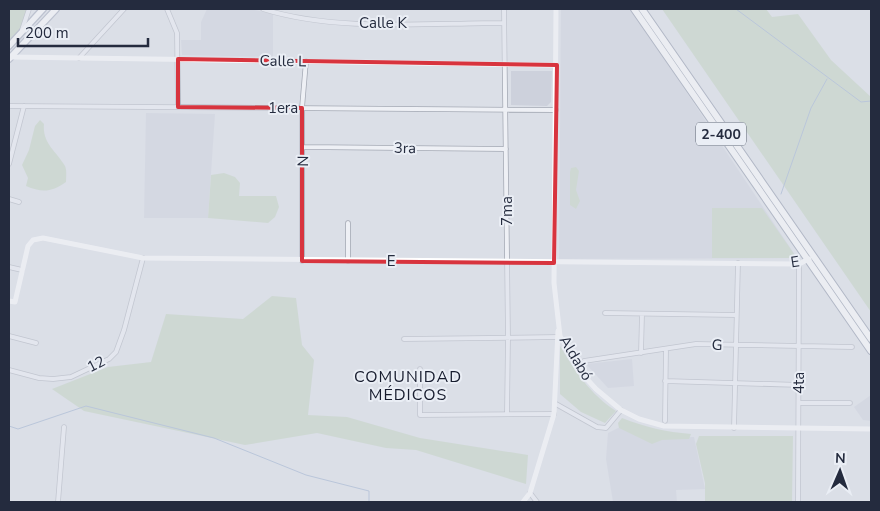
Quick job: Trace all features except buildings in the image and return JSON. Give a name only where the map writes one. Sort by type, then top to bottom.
[{"type":"highway","name":"2-400","points":[[634,9],[871,339]]},
{"type":"highway","name":"2-400","points":[[642,9],[811,258],[871,351]]},
{"type":"main road","points":[[15,52],[10,50],[10,46],[22,30],[43,9]]},
{"type":"main road","points":[[9,58],[56,9]]},
{"type":"street","points":[[22,30],[29,9]]},
{"type":"street","points":[[79,58],[124,9]]},
{"type":"street","points":[[167,9],[177,32],[178,106]]},
{"type":"street","name":"Calle K","points":[[263,9],[302,19],[337,22],[504,23]]},
{"type":"street","name":"7ma","points":[[504,9],[507,110],[507,413]]},
{"type":"street","name":"Aldabó","points":[[530,493],[556,404],[558,327],[554,263],[556,9]]},
{"type":"street","name":"Calle L","points":[[9,58],[557,65]]},
{"type":"street","name":"N","points":[[302,261],[302,108],[306,61]]},
{"type":"street","name":"1era","points":[[9,106],[556,110]]},
{"type":"street","points":[[9,164],[24,106]]},
{"type":"street","name":"3ra","points":[[303,146],[506,149]]},
{"type":"street","points":[[9,199],[18,202]]},
{"type":"street","points":[[348,223],[348,261]]},
{"type":"street","name":"E","points":[[9,301],[15,302],[28,246],[33,240],[43,238],[143,258],[302,261],[799,264],[811,258]]},
{"type":"street","name":"12","points":[[9,370],[40,378],[71,377],[109,359],[116,352],[143,258]]},
{"type":"street","points":[[734,428],[738,263]]},
{"type":"street","name":"4ta","points":[[798,502],[800,403],[799,264]]},
{"type":"street","points":[[9,267],[22,270]]},
{"type":"street","points":[[605,313],[736,315]]},
{"type":"street","points":[[641,353],[642,314]]},
{"type":"street","points":[[9,336],[36,343]]},
{"type":"street","points":[[404,339],[558,337]]},
{"type":"street","name":"Aldabó","points":[[558,337],[590,383],[622,410],[639,419],[664,426],[871,429]]},
{"type":"street","name":"G","points":[[584,361],[696,344],[852,347]]},
{"type":"street","points":[[665,421],[666,349]]},
{"type":"street","points":[[420,369],[420,415],[554,414]]},
{"type":"street","points":[[665,381],[800,385]]},
{"type":"street","points":[[800,403],[850,403]]},
{"type":"street","points":[[556,404],[596,427],[606,428],[622,410]]},
{"type":"street","points":[[58,502],[64,427]]},
{"type":"street","points":[[523,502],[530,493],[537,502]]},
{"type":"highlighted area","points":[[178,59],[557,65],[554,263],[302,261],[302,108],[178,107]]},
{"type":"shaded area","points":[[207,9],[251,9],[273,14],[273,57],[182,55],[181,40],[201,40],[201,22]]},
{"type":"shaded area","points":[[561,9],[631,9],[797,258],[559,259]]},
{"type":"shaded area","points":[[511,71],[552,71],[551,102],[547,106],[511,105]]},
{"type":"shaded area","points":[[146,113],[215,114],[208,218],[144,218]]},
{"type":"shaded area","points":[[632,359],[634,386],[608,388],[586,364]]},
{"type":"shaded area","points":[[871,395],[871,421],[863,420],[854,407]]},
{"type":"shaded area","points":[[622,426],[648,438],[694,437],[705,489],[676,490],[677,502],[613,502],[606,459],[608,433]]},
{"type":"green space","points":[[9,9],[29,9],[22,31],[9,46]]},
{"type":"green space","points":[[662,9],[766,9],[772,17],[798,14],[831,60],[871,97],[871,312]]},
{"type":"green space","points":[[40,120],[44,124],[47,142],[65,166],[66,172],[66,182],[51,190],[37,190],[26,186],[28,178],[22,165],[29,150],[35,126]]},
{"type":"green space","points":[[576,167],[579,171],[576,190],[580,201],[576,209],[570,205],[570,172],[571,168]]},
{"type":"green space","points":[[224,173],[235,177],[240,183],[239,196],[276,196],[279,207],[275,217],[268,223],[208,218],[211,175]]},
{"type":"green space","points":[[712,208],[762,208],[797,258],[712,258]]},
{"type":"green space","points":[[272,296],[296,298],[302,345],[314,360],[308,415],[347,417],[420,438],[528,455],[526,484],[416,450],[386,448],[317,433],[245,445],[84,411],[52,389],[108,367],[151,362],[166,314],[243,319]]},
{"type":"green space","points":[[560,346],[591,390],[616,411],[605,423],[581,412],[560,394]]},
{"type":"green space","points":[[622,418],[656,429],[691,434],[689,439],[662,440],[652,444],[619,428],[618,423]]},
{"type":"green space","points":[[699,436],[793,436],[792,502],[705,502],[705,483],[696,444]]},
{"type":"waterway","points":[[736,9],[861,102],[871,101]]},
{"type":"waterway","points":[[781,194],[811,108],[827,79]]},
{"type":"waterway","points":[[9,426],[18,429],[86,406],[214,438],[306,475],[369,491],[369,502]]},
{"type":"district","name":"COMUNIDAD MÉDICOS","points":[[408,386]]}]
